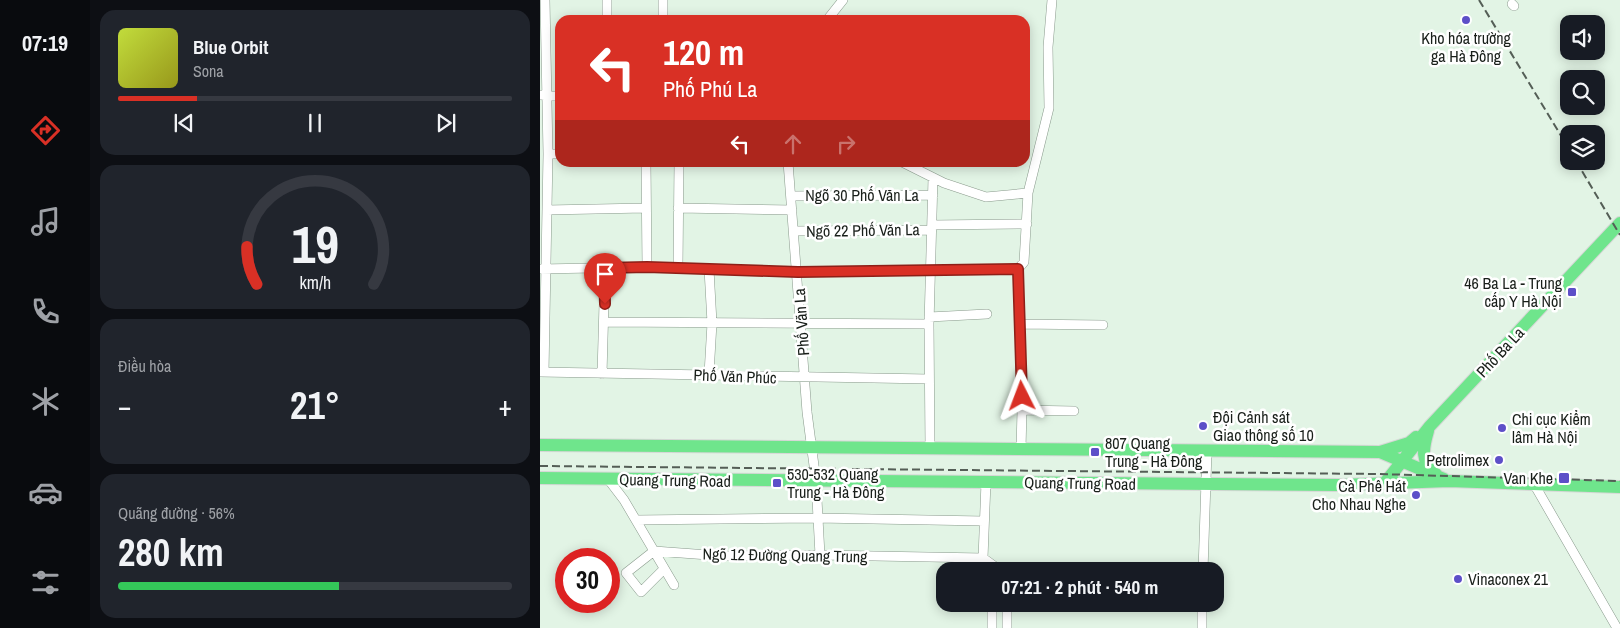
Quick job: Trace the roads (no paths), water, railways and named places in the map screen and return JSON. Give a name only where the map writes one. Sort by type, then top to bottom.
[{"type":"highway","name":"Phố Ba La","points":[[1384,484],[1430,426],[1620,223]]},
{"type":"highway","points":[[1380,452],[1409,443],[1430,426]]},
{"type":"highway","points":[[1430,426],[1424,445],[1425,462],[1428,468],[1449,481]]},
{"type":"highway","name":"Quang Trung Road","points":[[540,445],[1380,452]]},
{"type":"highway","points":[[1380,452],[1449,481]]},
{"type":"highway","points":[[1506,470],[1506,483]]},
{"type":"highway","name":"Quang Trung Road","points":[[540,478],[1207,484],[1384,484],[1449,481],[1620,487]]},
{"type":"street","points":[[542,372],[542,269],[547,210],[548,154],[543,96],[546,0]]},
{"type":"street","points":[[607,0],[607,15]]},
{"type":"street","points":[[663,0],[663,15]]},
{"type":"street","points":[[832,15],[843,0]]},
{"type":"street","points":[[1021,449],[1022,410],[1018,269],[1024,262],[1028,193],[1049,108],[1048,48],[1052,0]]},
{"type":"street","points":[[548,154],[555,154]]},
{"type":"street","points":[[646,167],[647,267]]},
{"type":"street","points":[[678,268],[679,167]]},
{"type":"street","name":"Phố Văn La","points":[[788,167],[805,378],[816,481],[820,555]]},
{"type":"street","points":[[912,167],[933,178],[986,197],[1028,193]]},
{"type":"street","points":[[930,448],[929,320],[933,178]]},
{"type":"street","name":"Ngõ 30 Phố Văn La","points":[[791,196],[933,195]]},
{"type":"street","points":[[547,210],[645,208]]},
{"type":"street","points":[[678,208],[792,210]]},
{"type":"street","name":"Ngõ 22 Phố Văn La","points":[[794,231],[1027,224]]},
{"type":"street","points":[[542,269],[647,267],[798,272],[1018,269]]},
{"type":"street","points":[[602,374],[605,322],[604,268]]},
{"type":"street","points":[[709,269],[712,323],[709,374]]},
{"type":"street","points":[[605,322],[801,325],[929,320],[987,314]]},
{"type":"street","points":[[1019,324],[1103,325]]},
{"type":"street","name":"Phố Văn Phúc","points":[[542,372],[929,379]]},
{"type":"street","points":[[1022,410],[1074,411]]},
{"type":"street","points":[[1203,562],[1207,451]]},
{"type":"street","points":[[608,479],[636,520],[674,585]]},
{"type":"street","points":[[986,482],[983,558],[988,562]]},
{"type":"street","points":[[1534,484],[1617,628]]},
{"type":"street","points":[[636,520],[817,518],[984,522]]},
{"type":"street","points":[[654,551],[626,573],[641,592],[664,569]]},
{"type":"street","name":"Ngõ 12 Đường Quang Trung","points":[[654,551],[722,556],[820,555],[983,558]]},
{"type":"street","points":[[992,612],[992,628]]},
{"type":"street","points":[[1007,612],[1007,628]]},
{"type":"street","points":[[1202,612],[1202,628]]},
{"type":"railway","points":[[1479,0],[1560,134]]},
{"type":"railway","points":[[1581,170],[1620,235]]},
{"type":"railway","points":[[540,466],[1379,474],[1620,481]]},
{"type":"place","name":"Kho hóa trường ga Hà Đông","points":[[1466,20]]},
{"type":"place","name":"46 Ba La - Trung cấp Y Hà Nội","points":[[1572,292]]},
{"type":"place","name":"Đội Cảnh sát Giao thông số 10","points":[[1203,426]]},
{"type":"place","name":"Chi cục Kiểm lâm Hà Nội","points":[[1502,428]]},
{"type":"place","name":"807 Quang Trung - Hà Đông","points":[[1095,452]]},
{"type":"place","name":"Petrolimex","points":[[1499,460]]},
{"type":"place","name":"Van Khe","points":[[1564,478]]},
{"type":"place","name":"530-532 Quang Trung - Hà Đông","points":[[777,483]]},
{"type":"place","name":"Cà Phê Hát Cho Nhau Nghe","points":[[1416,495]]},
{"type":"place","name":"Vinaconex 21","points":[[1458,579]]}]
